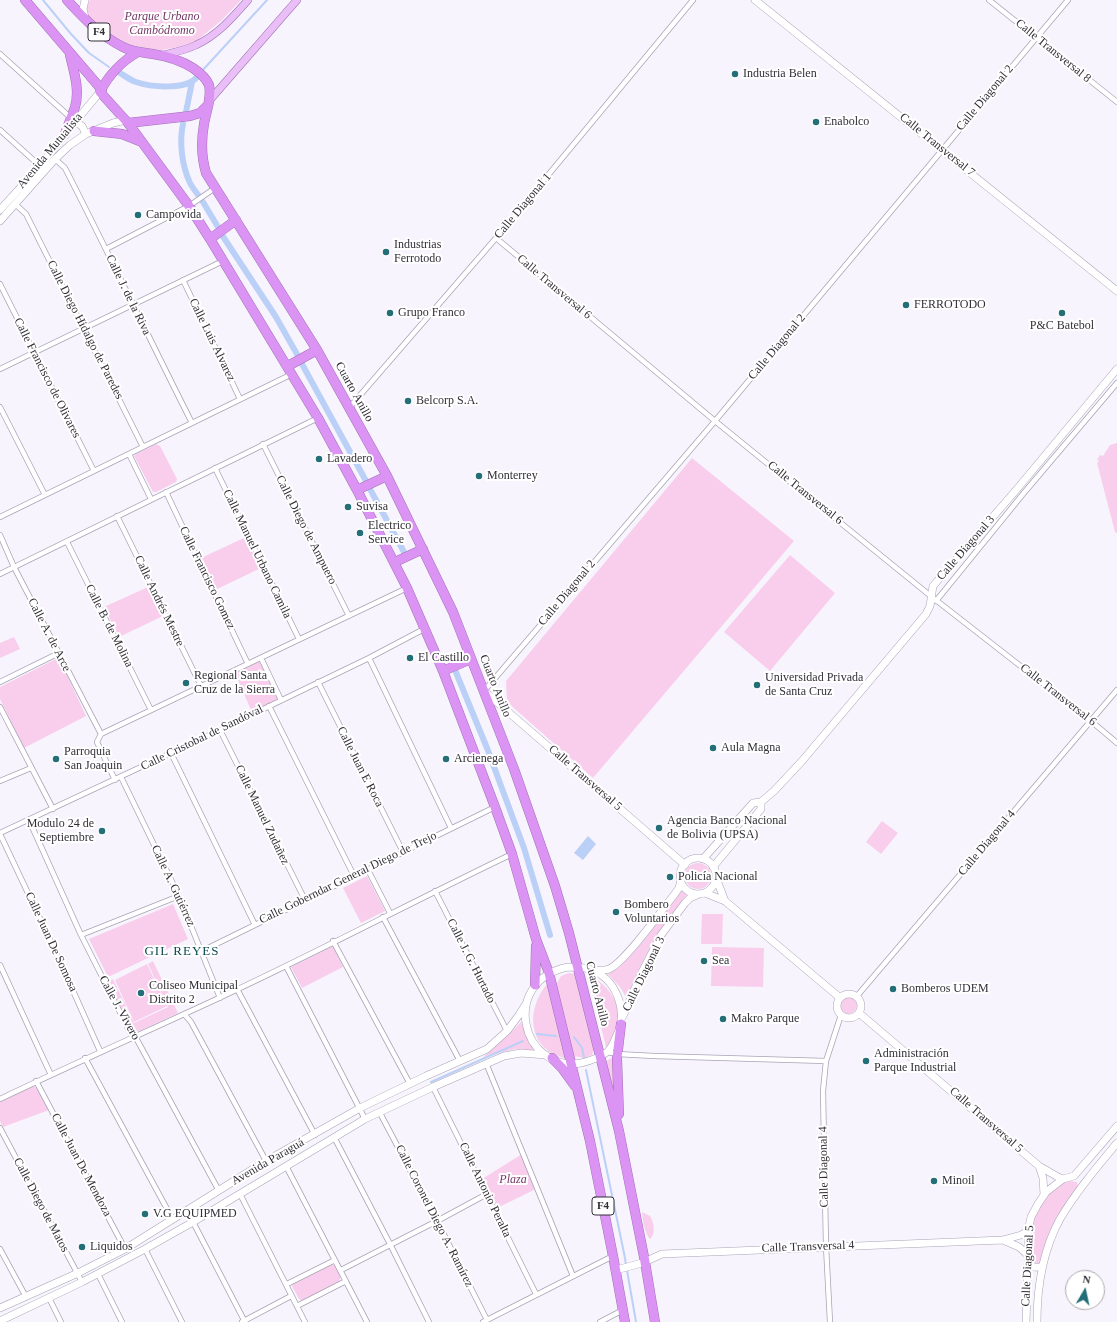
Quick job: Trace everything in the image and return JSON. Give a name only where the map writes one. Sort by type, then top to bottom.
[{"type":"highway","name":"F4","points":[[25,0],[69,51],[192,204],[213,236],[223,261],[292,367],[318,418],[361,488],[398,561],[407,588],[424,629],[446,669],[512,854],[536,939],[549,973],[590,1141],[614,1256],[625,1322]]},
{"type":"highway","name":"F4","points":[[67,0],[85,20],[112,41],[124,48],[178,60],[196,70],[204,77],[209,90],[208,103]]},
{"type":"highway","points":[[65,134],[73,120],[77,87],[69,51]]},
{"type":"highway","points":[[101,91],[119,66],[127,58],[138,52]]},
{"type":"highway","points":[[127,122],[190,116],[200,113],[208,103]]},
{"type":"highway","name":"Cuarto Anillo","points":[[208,103],[204,125],[202,154],[206,173],[317,350],[349,408],[382,478],[424,549],[453,612],[514,769],[555,886],[604,1054],[645,1262],[655,1322]]},
{"type":"highway","points":[[90,132],[122,134],[143,142]]},
{"type":"highway","points":[[213,236],[236,220]]},
{"type":"highway","points":[[292,367],[306,356],[317,350]]},
{"type":"highway","points":[[361,488],[382,478]]},
{"type":"highway","points":[[398,561],[424,549]]},
{"type":"highway","points":[[446,669],[471,659]]},
{"type":"highway","points":[[535,985],[537,956],[536,939]]},
{"type":"highway","points":[[619,1131],[617,1054],[621,1022]]},
{"type":"highway","points":[[549,1057],[562,1068],[578,1090]]},
{"type":"main road","points":[[85,0],[83,9],[85,20]]},
{"type":"main road","points":[[163,56],[197,45],[212,36],[226,25],[248,0]]},
{"type":"main road","points":[[208,103],[297,0]]},
{"type":"main road","name":"Calle Transversal 7","points":[[755,0],[1117,290]]},
{"type":"main road","name":"Avenida Mutualista","points":[[73,120],[101,91]]},
{"type":"main road","points":[[73,120],[90,132]]},
{"type":"main road","name":"Avenida Mutualista","points":[[0,221],[55,159],[70,145],[90,132],[113,123],[127,122]]},
{"type":"main road","name":"Avenida Mutualista","points":[[1,207],[40,166],[65,134]]},
{"type":"main road","name":"Calle Diagonal 3","points":[[703,859],[753,803],[761,802],[774,791],[802,761],[926,614],[934,599],[933,586],[1017,489],[1117,369]]},
{"type":"main road","name":"Calle Transversal 5","points":[[484,691],[685,865]]},
{"type":"main road","name":"Calle Diagonal 3","points":[[714,867],[761,809],[761,802]]},
{"type":"main road","points":[[738,820],[746,827]]},
{"type":"main road","points":[[726,901],[716,878],[714,867],[709,862],[703,859],[693,860],[685,865],[681,874],[681,880],[683,886],[687,890],[693,893],[726,901],[840,997]]},
{"type":"main road","points":[[702,894],[713,887],[716,878]]},
{"type":"main road","name":"Calle Diagonal 3","points":[[590,970],[604,970],[615,966],[674,895],[679,888],[681,880]]},
{"type":"main road","name":"Calle Diagonal 3","points":[[604,1054],[618,1033],[621,1022],[642,972],[661,935],[690,898],[702,894]]},
{"type":"main road","points":[[535,985],[549,973],[568,967],[578,967],[590,970],[604,978],[615,991],[621,1007],[621,1022]]},
{"type":"main road","name":"Avenida Paraguá","points":[[0,1308],[78,1273],[125,1249],[266,1161],[315,1135],[360,1108],[487,1049],[507,1031],[520,1015],[529,994],[535,985]]},
{"type":"main road","points":[[850,993],[857,996],[861,1002],[861,1010],[859,1013],[848,1018],[841,1015],[836,1004],[840,997],[850,993]]},
{"type":"main road","points":[[526,1004],[525,1018],[528,1033],[535,1046],[549,1057]]},
{"type":"main road","name":"Calle Transversal 5","points":[[859,1013],[1038,1166],[1064,1179]]},
{"type":"main road","name":"Avenida Paraguá","points":[[0,1321],[82,1282],[145,1249],[366,1119],[486,1063],[504,1056],[521,1053],[549,1057],[558,1061],[571,1063]]},
{"type":"main road","points":[[571,1063],[586,1061],[604,1054]]},
{"type":"main road","points":[[1082,1188],[1080,1180],[1074,1176],[1117,1126]]},
{"type":"main road","name":"Calle Diagonal 5","points":[[1037,1322],[1038,1289],[1052,1237],[1060,1220],[1082,1188],[1099,1164],[1117,1143]]},
{"type":"main road","points":[[1038,1166],[1043,1178],[1044,1195]]},
{"type":"main road","name":"Calle Diagonal 5","points":[[1026,1322],[1028,1231],[1031,1217],[1046,1192],[1064,1179],[1074,1176]]},
{"type":"main road","name":"Calle Transversal 4","points":[[616,1270],[645,1262],[662,1254],[826,1246],[1003,1240],[1021,1236],[1028,1231]]},
{"type":"main road","name":"Calle Transversal 4","points":[[1003,1240],[1019,1248],[1028,1255]]},
{"type":"main road","points":[[1028,1264],[1038,1268],[1043,1266]]},
{"type":"main road","points":[[1027,1287],[1031,1284],[1035,1285],[1038,1289]]},
{"type":"street","name":"Calle Diagonal 1","points":[[349,408],[496,238],[692,0]]},
{"type":"street","name":"Calle Transversal 8","points":[[989,0],[1117,102]]},
{"type":"street","name":"Calle Diagonal 2","points":[[484,691],[715,420],[1068,0]]},
{"type":"street","points":[[0,54],[73,120]]},
{"type":"street","points":[[0,130],[40,166]]},
{"type":"street","name":"Calle J. de la Riva","points":[[55,159],[64,168],[106,248],[132,305],[192,423]]},
{"type":"street","points":[[106,248],[192,204],[216,188]]},
{"type":"street","name":"Calle Diego Hidalgo de Paredes","points":[[15,204],[26,214],[143,447]]},
{"type":"street","name":"Calle Transversal 6","points":[[496,238],[934,599],[1091,721],[1117,743]]},
{"type":"street","points":[[0,369],[223,261]]},
{"type":"street","name":"Calle Luis Alvarez","points":[[183,280],[240,399]]},
{"type":"street","name":"Calle Francisco de Olivares","points":[[0,284],[94,471]]},
{"type":"street","points":[[0,517],[240,399],[292,367]]},
{"type":"street","points":[[934,599],[1117,383]]},
{"type":"street","points":[[0,407],[45,495]]},
{"type":"street","points":[[0,574],[67,542],[151,498],[318,418]]},
{"type":"street","name":"Calle Diego de Ampuero","points":[[263,444],[349,616]]},
{"type":"street","points":[[129,454],[151,498]]},
{"type":"street","name":"Calle Manuel Urbano Camila","points":[[215,468],[299,639]]},
{"type":"street","name":"Calle Francisco Gomez","points":[[166,492],[248,664]]},
{"type":"street","name":"Calle Andrés Mestre","points":[[117,516],[201,686]]},
{"type":"street","name":"Calle A. de Arce","points":[[0,535],[14,567],[101,734]]},
{"type":"street","name":"Calle B. de Molina","points":[[67,542],[151,710]]},
{"type":"street","points":[[115,780],[97,742],[101,734],[407,588]]},
{"type":"street","name":"Calle Cristobal de Sandóval","points":[[0,834],[369,658],[424,629]]},
{"type":"street","points":[[0,682],[59,653]]},
{"type":"street","points":[[261,658],[281,700]]},
{"type":"street","points":[[369,658],[451,828]]},
{"type":"street","name":"Calle Juan E Roca","points":[[318,682],[403,852]]},
{"type":"street","name":"Calle Diagonal 4","points":[[857,996],[1117,690]]},
{"type":"street","points":[[269,706],[354,876]]},
{"type":"street","points":[[0,707],[53,809]]},
{"type":"street","name":"Calle Manuel Zudañez","points":[[220,730],[304,900]]},
{"type":"street","points":[[171,753],[255,925]]},
{"type":"street","points":[[0,781],[31,768]]},
{"type":"street","name":"Calle A. Gutiérrez","points":[[121,777],[179,896],[202,950],[220,998]]},
{"type":"street","name":"Calle Goberndar General Diego de Trejo","points":[[202,950],[495,807]]},
{"type":"street","name":"Calle J. Vivero","points":[[29,820],[81,935],[131,1034],[135,1036],[219,1191]]},
{"type":"street","name":"Calle Juan De Somosa","points":[[0,834],[53,946],[100,1051]]},
{"type":"street","points":[[0,1099],[100,1051],[220,998],[512,854]]},
{"type":"street","points":[[368,870],[390,913]]},
{"type":"street","name":"Calle J. G. Hurtado","points":[[435,891],[507,1031]]},
{"type":"street","points":[[81,935],[179,896]]},
{"type":"street","points":[[383,917],[460,1061]]},
{"type":"street","points":[[334,942],[410,1084]]},
{"type":"street","points":[[0,965],[51,1075]]},
{"type":"street","points":[[286,966],[366,1119]]},
{"type":"street","points":[[237,989],[315,1135]]},
{"type":"street","points":[[184,1014],[191,1022],[266,1161]]},
{"type":"street","name":"Calle Diagonal 4","points":[[830,1322],[826,1246],[823,1092],[826,1061],[841,1015]]},
{"type":"street","points":[[604,1054],[826,1061]]},
{"type":"street","points":[[85,1058],[173,1220]]},
{"type":"street","points":[[486,1063],[573,1276]]},
{"type":"street","name":"Calle Juan De Mendoza","points":[[36,1081],[125,1249]]},
{"type":"street","name":"Calle Antonio Peralta","points":[[433,1087],[536,1294]]},
{"type":"street","name":"Calle Coronel Diego A. Ramírez","points":[[380,1113],[438,1221],[485,1321]]},
{"type":"street","name":"Calle Diego de Matos","points":[[0,1128],[82,1282]]},
{"type":"street","points":[[334,1137],[429,1322]]},
{"type":"street","points":[[286,1166],[341,1270],[366,1322]]},
{"type":"street","points":[[240,1194],[305,1322]]},
{"type":"street","points":[[341,1270],[438,1221],[487,1194]]},
{"type":"street","points":[[193,1222],[244,1322],[292,1296]]},
{"type":"street","points":[[0,1249],[26,1297]]},
{"type":"street","points":[[145,1249],[182,1322]]},
{"type":"street","points":[[485,1321],[614,1256]]},
{"type":"street","points":[[287,1284],[335,1260]]},
{"type":"street","points":[[98,1274],[122,1322]]},
{"type":"street","points":[[297,1306],[346,1281]]},
{"type":"street","points":[[49,1298],[61,1322]]},
{"type":"street","points":[[600,1322],[623,1310]]},
{"type":"green space","name":"Parque Urbano Cambódromo","points":[[90,0],[241,0],[222,20],[195,42],[179,47],[161,50],[126,43],[107,34],[90,21],[87,13],[87,6]]},
{"type":"green space","points":[[1117,443],[1117,533],[1115,532],[1097,463],[1099,461],[1097,460],[1100,455],[1103,456],[1110,445]]},
{"type":"green space","points":[[156,444],[160,446],[177,479],[176,482],[153,492],[134,456]]},
{"type":"green space","points":[[692,458],[794,541],[593,778],[507,702],[506,681]]},
{"type":"green space","points":[[246,537],[261,568],[217,589],[201,558]]},
{"type":"green space","points":[[790,555],[835,593],[770,671],[724,632]]},
{"type":"green space","points":[[148,587],[163,616],[119,637],[104,607]]},
{"type":"green space","points":[[14,637],[20,649],[0,658],[0,643]]},
{"type":"green space","points":[[56,659],[60,660],[86,716],[24,748],[0,699],[0,687]]},
{"type":"green space","points":[[260,661],[279,699],[252,712],[237,678],[234,680],[231,675]]},
{"type":"green space","points":[[882,821],[898,833],[881,854],[866,842]]},
{"type":"green space","points":[[698,863],[707,867],[711,876],[707,885],[698,889],[689,885],[685,876],[689,867]]},
{"type":"green space","points":[[367,876],[385,911],[361,923],[343,888]]},
{"type":"green space","points":[[682,890],[687,895],[668,919],[652,944],[638,971],[627,999],[620,987],[608,974],[618,968],[636,949]]},
{"type":"green space","points":[[173,904],[188,939],[108,977],[89,939]]},
{"type":"green space","points":[[702,914],[723,914],[722,944],[701,944]]},
{"type":"green space","points":[[333,946],[343,967],[302,988],[291,967]]},
{"type":"green space","points":[[712,947],[764,948],[763,987],[711,986]]},
{"type":"green space","points":[[153,961],[178,1013],[135,1033],[131,1029],[107,982],[113,979],[134,1023],[168,1007],[148,964]]},
{"type":"green space","name":"Coliseo Municipal Distrito 2","points":[[147,964],[167,1006],[134,1022],[115,980]]},
{"type":"green space","points":[[569,973],[576,974],[595,1047],[592,1055],[584,1058],[574,1056],[556,985],[561,976]]},
{"type":"green space","points":[[588,974],[607,988],[617,1006],[617,1026],[613,1037],[606,1047]]},
{"type":"green space","points":[[547,984],[567,1059],[553,1054],[544,1047],[534,1030],[534,1011],[541,992]]},
{"type":"green space","points":[[848,996],[854,999],[857,1005],[854,1011],[848,1014],[842,1011],[839,1005],[842,999]]},
{"type":"green space","points":[[523,1020],[525,1032],[535,1051],[516,1049],[483,1057],[509,1034]]},
{"type":"green space","points":[[614,1057],[615,1099],[606,1061]]},
{"type":"green space","points":[[32,1087],[39,1089],[49,1110],[3,1127],[0,1121],[0,1102]]},
{"type":"green space","name":"Plaza","points":[[522,1154],[536,1189],[497,1208],[482,1179]]},
{"type":"green space","points":[[1068,1181],[1077,1182],[1078,1187],[1066,1202],[1053,1228],[1041,1263],[1035,1263],[1031,1252],[1031,1240],[1032,1228],[1036,1216],[1041,1204],[1049,1195]]},
{"type":"green space","points":[[642,1212],[650,1216],[653,1221],[654,1231],[650,1239],[645,1230]]},
{"type":"green space","points":[[332,1264],[341,1276],[339,1282],[302,1301],[299,1299],[292,1286],[293,1284]]},
{"type":"water","points":[[588,836],[596,844],[583,860],[574,853]]},
{"type":"waterway","points":[[43,0],[89,53],[109,67]]},
{"type":"waterway","points":[[201,72],[267,0]]},
{"type":"waterway","points":[[120,73],[136,82],[158,86],[176,86],[191,82],[196,78]]},
{"type":"waterway","points":[[192,82],[198,76]]},
{"type":"waterway","points":[[186,112],[192,82]]},
{"type":"waterway","points":[[183,124],[181,138],[183,162],[190,183],[199,196]]},
{"type":"waterway","points":[[203,202],[218,227]]},
{"type":"waterway","points":[[222,235],[276,317],[298,356]]},
{"type":"waterway","points":[[302,364],[366,481]]},
{"type":"waterway","points":[[370,489],[405,554]]},
{"type":"waterway","points":[[455,670],[487,748],[524,848],[550,935]]},
{"type":"waterway","points":[[537,1034],[556,1036]]},
{"type":"waterway","points":[[574,1037],[582,1048],[584,1057]]},
{"type":"waterway","points":[[431,1082],[523,1041]]},
{"type":"waterway","points":[[586,1070],[624,1253],[636,1322]]},
{"type":"place","name":"Industria Belen","points":[[735,74]]},
{"type":"place","name":"Enabolco","points":[[816,122]]},
{"type":"place","name":"Campovida","points":[[138,215]]},
{"type":"place","name":"Industrias Ferrotodo","points":[[386,252]]},
{"type":"place","name":"FERROTODO","points":[[906,305]]},
{"type":"place","name":"Grupo Franco","points":[[390,313]]},
{"type":"place","name":"P&C Batebol","points":[[1062,313]]},
{"type":"place","name":"Belcorp S.A.","points":[[408,401]]},
{"type":"place","name":"Lavadero","points":[[319,459]]},
{"type":"place","name":"Monterrey","points":[[479,476]]},
{"type":"place","name":"Suvisa","points":[[348,507]]},
{"type":"place","name":"Electrico Service","points":[[360,533]]},
{"type":"place","name":"El Castillo","points":[[410,658]]},
{"type":"place","name":"Regional Santa Cruz de la Sierra","points":[[186,683]]},
{"type":"place","name":"Universidad Privada de Santa Cruz","points":[[757,685]]},
{"type":"place","name":"Aula Magna","points":[[713,748]]},
{"type":"place","name":"Parroquia San Joaquin","points":[[56,759]]},
{"type":"place","name":"Arcienega","points":[[446,759]]},
{"type":"place","name":"Agencia Banco Nacional de Bolivia (UPSA)","points":[[659,828]]},
{"type":"place","name":"Modulo 24 de Septiembre","points":[[102,831]]},
{"type":"place","name":"Policía Nacional","points":[[670,877]]},
{"type":"place","name":"Bombero Voluntarios","points":[[616,912]]},
{"type":"place","name":"Sea","points":[[704,961]]},
{"type":"place","name":"Bomberos UDEM","points":[[893,989]]},
{"type":"place","name":"Coliseo Municipal Distrito 2","points":[[141,993]]},
{"type":"place","name":"Makro Parque","points":[[723,1019]]},
{"type":"place","name":"Administración Parque Industrial","points":[[866,1061]]},
{"type":"place","name":"Minoil","points":[[934,1181]]},
{"type":"place","name":"V.G EQUIPMED","points":[[145,1214]]},
{"type":"place","name":"Liquidos","points":[[82,1247]]},
{"type":"district","name":"GIL REYES","points":[[182,952]]}]
